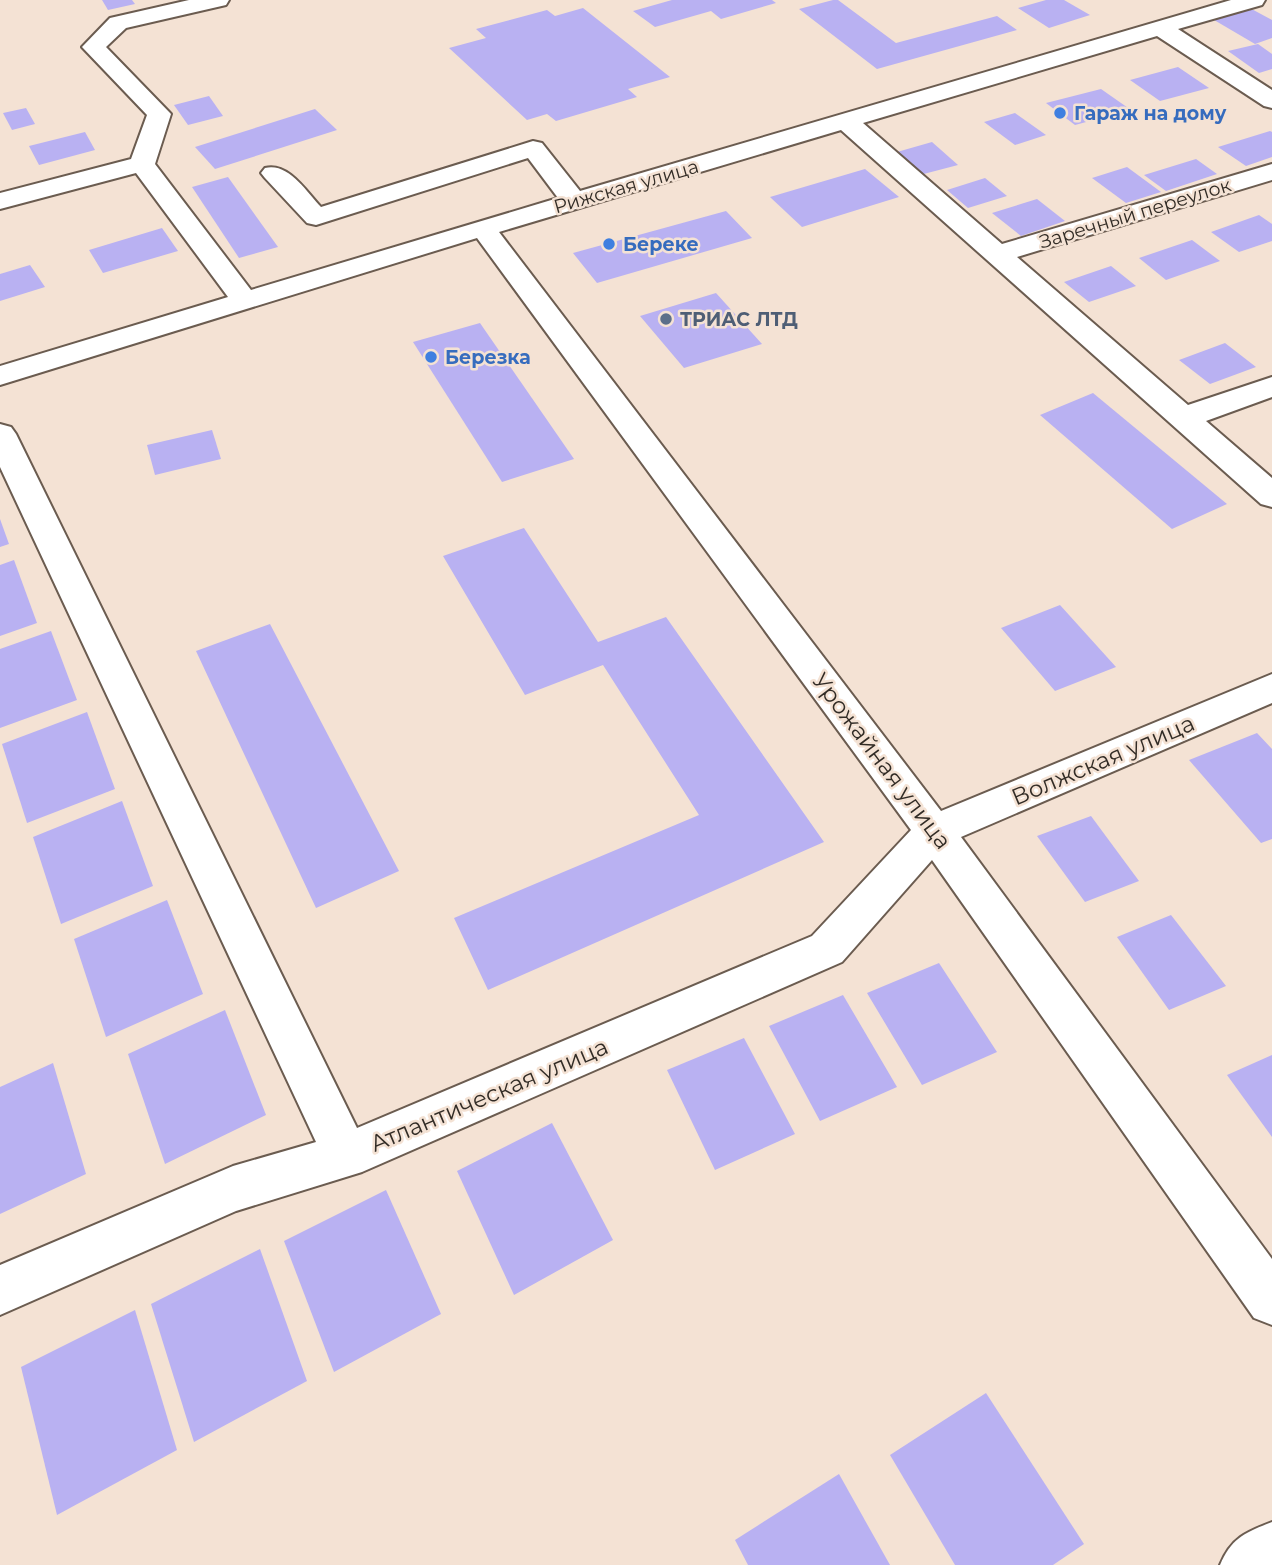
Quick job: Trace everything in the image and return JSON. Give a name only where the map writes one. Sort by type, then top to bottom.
[{"type":"street","points":[[142,164],[159,114],[93,47],[118,23],[218,0]]},
{"type":"street","name":"Рижская улица","points":[[0,376],[483,228],[1254,0]]},
{"type":"street","points":[[1161,28],[1272,101]]},
{"type":"street","points":[[847,122],[1272,496]]},
{"type":"street","points":[[274,173],[316,217],[533,148],[575,201]]},
{"type":"street","points":[[0,201],[142,164]]},
{"type":"street","points":[[142,164],[245,301]]},
{"type":"street","name":"Заречный переулок","points":[[998,254],[1272,172]]},
{"type":"street","name":"Урожайная улица","points":[[483,228],[934,831],[1272,1300]]},
{"type":"street","points":[[1183,418],[1272,386]]},
{"type":"street","points":[[0,434],[346,1156]]},
{"type":"street","name":"Волжская улица","points":[[934,831],[1272,688]]},
{"type":"street","name":"Атлантическая улица","points":[[0,1290],[233,1189],[346,1156],[827,949],[934,831]]},
{"type":"street","points":[[1248,1565],[1272,1549]]},
{"type":"building","points":[[102,0],[132,0],[135,4],[108,10]]},
{"type":"building","points":[[672,0],[772,0],[776,3],[721,19],[711,11],[655,27],[633,11]]},
{"type":"building","points":[[838,0],[896,43],[997,16],[1017,30],[877,69],[799,9]]},
{"type":"building","points":[[1046,0],[1064,0],[1090,15],[1049,28],[1018,8]]},
{"type":"building","points":[[1246,6],[1272,20],[1272,38],[1255,44],[1209,17]]},
{"type":"building","points":[[583,8],[670,77],[628,89],[637,97],[556,121],[547,114],[527,120],[449,48],[486,38],[476,29],[547,10],[555,16]]},
{"type":"building","points":[[1258,44],[1272,54],[1272,69],[1259,73],[1228,51]]},
{"type":"building","points":[[1178,67],[1209,88],[1160,101],[1130,80]]},
{"type":"building","points":[[1101,89],[1131,110],[1075,125],[1046,103]]},
{"type":"building","points":[[209,96],[223,116],[188,125],[174,105]]},
{"type":"building","points":[[26,108],[35,124],[12,130],[3,113]]},
{"type":"building","points":[[315,109],[337,130],[215,169],[195,147]]},
{"type":"building","points":[[1015,113],[1046,135],[1015,145],[984,122]]},
{"type":"building","points":[[1270,131],[1272,157],[1246,166],[1218,147]]},
{"type":"building","points":[[85,132],[95,150],[39,165],[29,146]]},
{"type":"building","points":[[932,142],[958,165],[916,176],[890,154]]},
{"type":"building","points":[[1196,159],[1217,174],[1166,191],[1144,175]]},
{"type":"building","points":[[1127,167],[1161,192],[1126,203],[1092,178]]},
{"type":"building","points":[[865,169],[899,197],[802,227],[770,197]]},
{"type":"building","points":[[228,177],[278,247],[239,258],[192,187]]},
{"type":"building","points":[[985,178],[1007,196],[968,208],[947,190]]},
{"type":"building","points":[[1037,199],[1065,221],[1021,236],[992,213]]},
{"type":"building","points":[[726,211],[752,238],[597,283],[573,253]]},
{"type":"building","points":[[1259,215],[1272,224],[1272,241],[1239,252],[1211,232]]},
{"type":"building","points":[[162,228],[178,251],[103,273],[89,250]]},
{"type":"building","points":[[1192,240],[1220,261],[1166,280],[1139,258]]},
{"type":"building","points":[[30,265],[45,287],[0,301],[0,274]]},
{"type":"building","points":[[1111,266],[1136,286],[1089,302],[1064,282]]},
{"type":"building","points":[[716,293],[762,344],[684,368],[640,316]]},
{"type":"building","points":[[480,323],[574,459],[502,482],[413,342]]},
{"type":"building","points":[[1225,343],[1256,367],[1210,384],[1179,360]]},
{"type":"building","points":[[1093,393],[1227,504],[1172,529],[1040,415]]},
{"type":"building","points":[[212,430],[221,459],[155,475],[147,445]]},
{"type":"building","points":[[0,519],[9,544],[0,547]]},
{"type":"building","points":[[524,528],[598,642],[666,617],[824,842],[488,990],[454,918],[699,815],[603,665],[525,695],[443,556]]},
{"type":"building","points":[[14,560],[37,623],[0,636],[0,565]]},
{"type":"building","points":[[1060,605],[1116,667],[1055,691],[1001,628]]},
{"type":"building","points":[[270,624],[399,871],[316,908],[196,651]]},
{"type":"building","points":[[51,631],[77,700],[0,728],[0,649]]},
{"type":"building","points":[[87,712],[115,789],[27,823],[2,744]]},
{"type":"building","points":[[1257,733],[1272,749],[1272,839],[1261,843],[1189,760]]},
{"type":"building","points":[[122,801],[153,886],[61,924],[33,837]]},
{"type":"building","points":[[1091,816],[1139,881],[1085,902],[1037,836]]},
{"type":"building","points":[[167,900],[203,994],[106,1037],[74,939]]},
{"type":"building","points":[[1171,915],[1226,986],[1169,1010],[1117,937]]},
{"type":"building","points":[[939,963],[997,1052],[922,1085],[867,993]]},
{"type":"building","points":[[843,995],[897,1087],[820,1121],[769,1026]]},
{"type":"building","points":[[225,1010],[266,1115],[165,1164],[128,1054]]},
{"type":"building","points":[[744,1038],[795,1134],[715,1170],[667,1070]]},
{"type":"building","points":[[1272,1055],[1272,1137],[1227,1075]]},
{"type":"building","points":[[53,1063],[86,1174],[0,1214],[0,1087]]},
{"type":"building","points":[[552,1123],[613,1240],[514,1295],[457,1171]]},
{"type":"building","points":[[386,1190],[441,1314],[334,1372],[284,1241]]},
{"type":"building","points":[[260,1249],[307,1381],[194,1442],[151,1304]]},
{"type":"building","points":[[135,1310],[177,1450],[57,1515],[21,1367]]},
{"type":"building","points":[[986,1393],[1084,1544],[1053,1565],[955,1565],[890,1455]]},
{"type":"building","points":[[839,1474],[890,1565],[748,1565],[735,1540]]},
{"type":"place","name":"Гараж на дому","points":[[1060,113]]},
{"type":"place","name":"Береке","points":[[609,244]]},
{"type":"place","name":"ТРИАС ЛТД","points":[[666,319]]},
{"type":"place","name":"Березка","points":[[431,357]]}]
